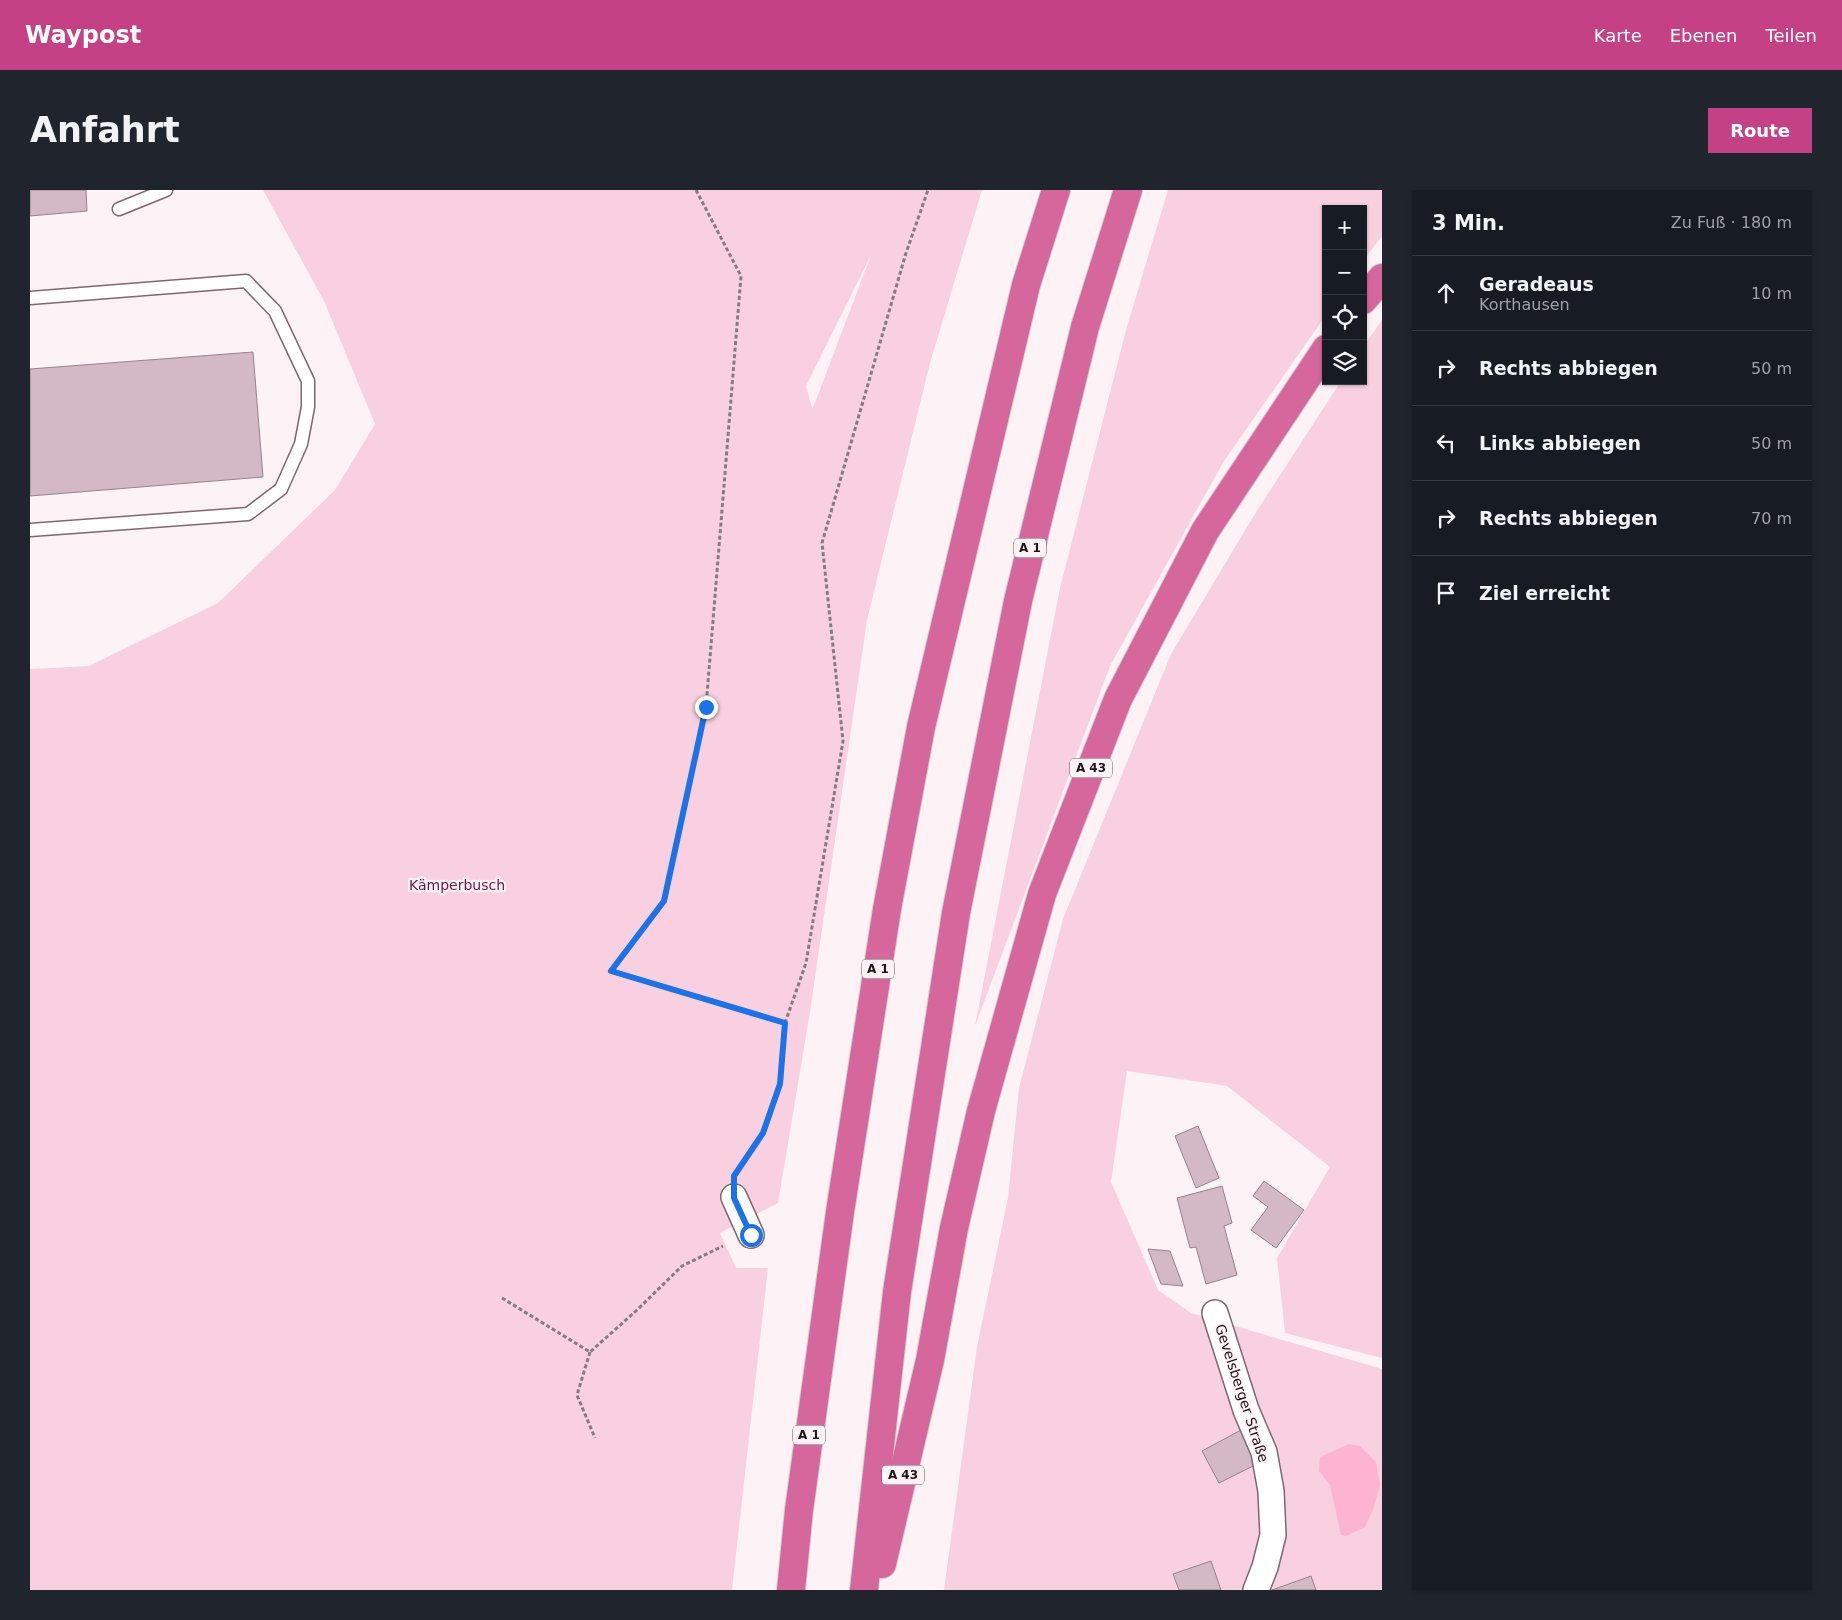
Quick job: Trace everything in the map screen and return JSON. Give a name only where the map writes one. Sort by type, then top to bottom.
[{"type":"highway","name":"A 1","points":[[791,1590],[799,1510],[840,1212],[887,909],[921,727],[1026,285],[1056,190]]},
{"type":"highway","name":"A 1","points":[[864,1590],[896,1292],[956,912],[1018,601],[1085,327],[1128,190]]},
{"type":"highway","points":[[1367,295],[1382,278]]},
{"type":"highway","name":"A 43","points":[[876,1590],[930,1360],[954,1228],[980,1111],[1042,894],[1118,700],[1205,531],[1322,355]]},
{"type":"street","points":[[734,1198],[751,1235]]},
{"type":"street","name":"Gevelsberger Straße","points":[[1215,1313],[1246,1410],[1264,1452],[1271,1491],[1273,1535],[1265,1567],[1256,1590]]},
{"type":"lane","points":[[118,209],[166,190]]},
{"type":"lane","points":[[30,298],[246,281],[275,311],[296,353],[308,382],[308,407],[301,444],[281,489],[248,514],[30,530]]},
{"type":"path","points":[[696,190],[742,276],[706,707],[664,901],[611,971],[785,1023]]},
{"type":"path","points":[[734,1198],[734,1176],[763,1133],[780,1084],[785,1023],[806,962],[842,742],[822,543],[906,253],[928,190]]},
{"type":"path","points":[[595,1438],[577,1395],[590,1352],[682,1266],[723,1246]]},
{"type":"path","points":[[502,1298],[590,1352]]},
{"type":"green space","name":"Kämperbusch","points":[[263,190],[982,190],[930,363],[867,620],[810,1012],[778,1203],[720,1233],[736,1268],[768,1268],[732,1590],[30,1590],[30,669],[89,666],[218,603],[335,490],[375,424],[324,301]],"holes":[[[871,255],[813,408],[806,386]]]},
{"type":"green space","points":[[1168,190],[1382,190],[1382,236],[1367,256],[1367,205],[1322,205],[1322,321],[1224,461],[1110,666],[975,1026],[1060,588],[1126,330]]},
{"type":"green space","points":[[1382,320],[1382,1358],[1285,1333],[1277,1258],[1330,1167],[1227,1086],[1127,1071],[1111,1182],[1158,1290],[1191,1313],[1382,1369],[1382,1590],[944,1590],[977,1347],[1008,1198],[1019,1088],[1063,919],[1171,654],[1253,517],[1338,385],[1367,385],[1367,341]]},
{"type":"shaded area","points":[[1349,1444],[1360,1446],[1376,1462],[1380,1485],[1373,1510],[1365,1527],[1346,1536],[1341,1535],[1330,1485],[1319,1471],[1320,1457]]},
{"type":"building","points":[[30,190],[86,190],[87,211],[30,216]]},
{"type":"building","points":[[253,352],[263,477],[30,496],[30,369]]},
{"type":"building","points":[[1198,1126],[1219,1178],[1196,1188],[1175,1136]]},
{"type":"building","points":[[1264,1181],[1304,1210],[1276,1248],[1251,1230],[1268,1207],[1253,1196]]},
{"type":"building","points":[[1222,1186],[1232,1223],[1224,1226],[1237,1275],[1206,1284],[1196,1247],[1190,1248],[1177,1198]]},
{"type":"building","points":[[1148,1249],[1170,1251],[1183,1286],[1161,1284]]},
{"type":"building","points":[[1241,1430],[1259,1463],[1219,1483],[1202,1451]]},
{"type":"building","points":[[1211,1561],[1221,1590],[1179,1590],[1173,1574]]},
{"type":"building","points":[[1311,1576],[1316,1590],[1272,1590]]},
{"type":"route","points":[[706,707],[664,901],[611,971],[785,1023],[780,1084],[763,1133],[734,1176],[734,1198],[751,1235]]}]
